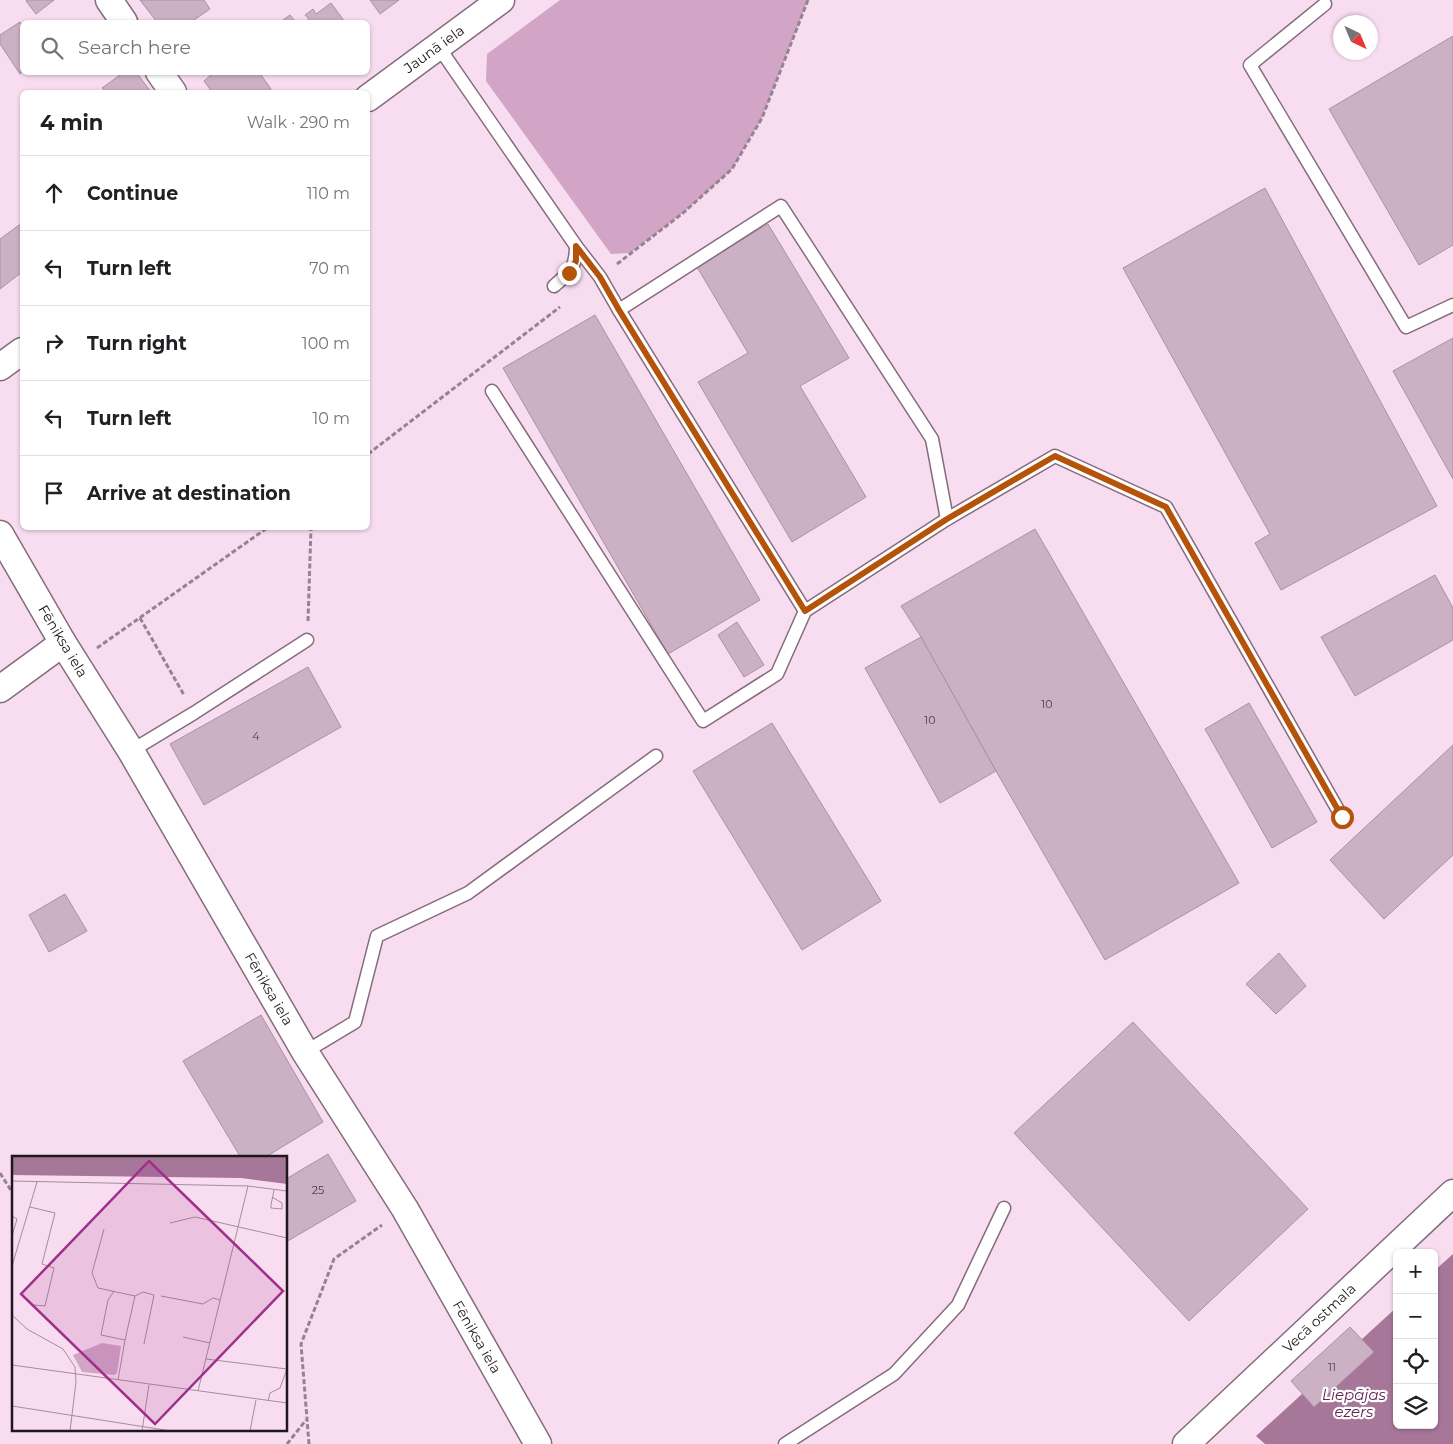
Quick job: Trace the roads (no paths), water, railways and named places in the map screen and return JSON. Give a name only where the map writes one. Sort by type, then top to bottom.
[{"type":"street","points":[[108,0],[123,20]]},
{"type":"street","name":"Jaunā iela","points":[[370,97],[501,0]]},
{"type":"street","points":[[161,75],[172,90]]},
{"type":"street","points":[[0,367],[20,352]]},
{"type":"street","name":"Fēniksa iela","points":[[0,534],[70,653],[131,751],[305,1052],[405,1209],[538,1444]]},
{"type":"street","points":[[0,689],[70,653]]},
{"type":"street","name":"Vecā ostmala","points":[[1186,1444],[1453,1194]]},
{"type":"lane","points":[[1325,4],[1250,65],[1406,327],[1453,305]]},
{"type":"lane","points":[[438,46],[576,246],[600,277],[805,611]]},
{"type":"lane","points":[[619,310],[781,206],[932,439],[947,519]]},
{"type":"lane","points":[[554,286],[569,273],[576,261],[576,246]]},
{"type":"lane","points":[[492,391],[703,721],[777,674],[805,611],[947,519],[1055,456],[1166,507],[1342,817]]},
{"type":"lane","points":[[131,751],[307,640]]},
{"type":"lane","points":[[305,1052],[355,1022],[377,936],[468,893],[656,756]]},
{"type":"lane","points":[[785,1444],[894,1374],[958,1305],[1004,1208]]},
{"type":"water","name":"Liepājas ezers","points":[[1453,1254],[1453,1444],[1265,1444],[1256,1436],[1393,1311],[1393,1429],[1438,1429],[1438,1267]]}]
